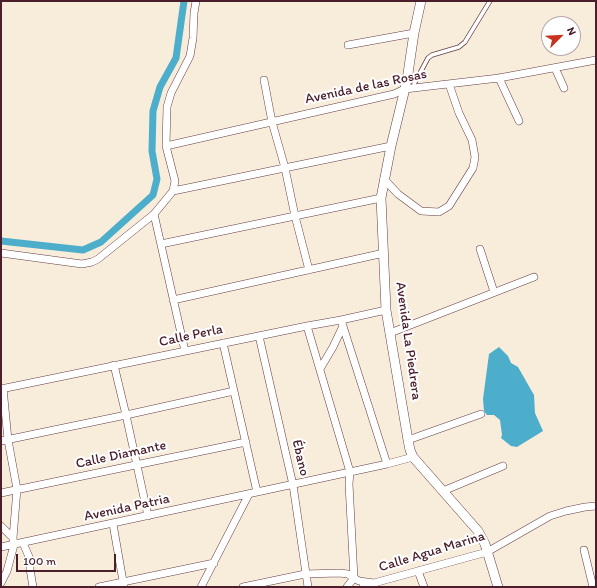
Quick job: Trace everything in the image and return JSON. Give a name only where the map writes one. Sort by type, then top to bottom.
[{"type":"street","points":[[1,253],[82,264],[92,262],[98,259],[154,214],[173,191],[175,180],[166,146],[167,107],[171,93],[190,56],[196,1]]},
{"type":"street","name":"Avenida La Piedrera","points":[[421,1],[414,32],[409,89],[391,146],[381,198],[386,310],[410,450],[413,457],[478,530],[487,552],[498,587]]},
{"type":"street","points":[[348,45],[414,32]]},
{"type":"street","name":"Avenida de las Rosas","points":[[166,146],[394,94],[409,89],[499,78],[596,60]]},
{"type":"street","points":[[555,68],[564,88]]},
{"type":"street","points":[[499,78],[519,122]]},
{"type":"street","points":[[264,80],[272,122],[285,168],[295,216],[309,270]]},
{"type":"street","points":[[384,179],[398,194],[421,211],[439,212],[449,206],[473,168],[475,157],[472,140],[459,113],[449,84]]},
{"type":"street","points":[[173,191],[391,146]]},
{"type":"street","points":[[160,244],[381,198]]},
{"type":"street","points":[[154,214],[185,351]]},
{"type":"street","points":[[480,249],[494,292]]},
{"type":"street","points":[[173,300],[384,253]]},
{"type":"street","points":[[390,333],[534,277]]},
{"type":"street","name":"Calle Perla","points":[[2,388],[307,326],[342,323],[386,310]]},
{"type":"street","points":[[320,369],[333,347],[342,323]]},
{"type":"street","points":[[342,323],[388,464]]},
{"type":"street","points":[[307,326],[350,472],[349,484],[354,578],[347,587]]},
{"type":"street","name":"Ébano","points":[[259,336],[293,485],[308,587]]},
{"type":"street","points":[[223,343],[258,492]]},
{"type":"street","points":[[114,365],[148,516]]},
{"type":"street","points":[[1,583],[7,571],[13,541],[17,489],[4,441],[2,388]]},
{"type":"street","points":[[4,441],[234,391]]},
{"type":"street","points":[[408,440],[481,414]]},
{"type":"street","name":"Calle Diamante","points":[[1,493],[246,442]]},
{"type":"street","name":"Avenida Patria","points":[[1,547],[13,541],[23,543],[293,485],[413,457]]},
{"type":"street","points":[[443,491],[503,466]]},
{"type":"street","points":[[201,587],[249,494]]},
{"type":"street","name":"Calle Agua Marina","points":[[363,587],[375,585],[418,571],[487,552],[550,516],[578,508],[596,506]]},
{"type":"street","points":[[113,524],[124,585]]},
{"type":"street","points":[[1,526],[13,541]]},
{"type":"street","points":[[23,543],[30,559],[33,587]]},
{"type":"street","points":[[584,550],[593,587]]},
{"type":"street","points":[[99,587],[124,585],[214,563]]},
{"type":"street","points":[[418,571],[424,587]]},
{"type":"street","points":[[243,587],[305,574],[344,573],[359,581],[375,585]]},
{"type":"lane","points":[[409,89],[428,58],[432,55],[459,47],[465,42],[490,1]]},
{"type":"water","points":[[499,347],[508,356],[511,363],[518,367],[534,395],[535,413],[543,431],[517,447],[511,446],[501,438],[500,420],[494,415],[487,415],[484,411],[483,399],[489,354]]},
{"type":"waterway","points":[[1,241],[83,250],[101,242],[153,195],[157,179],[152,151],[153,111],[160,87],[176,58],[184,1]]}]
